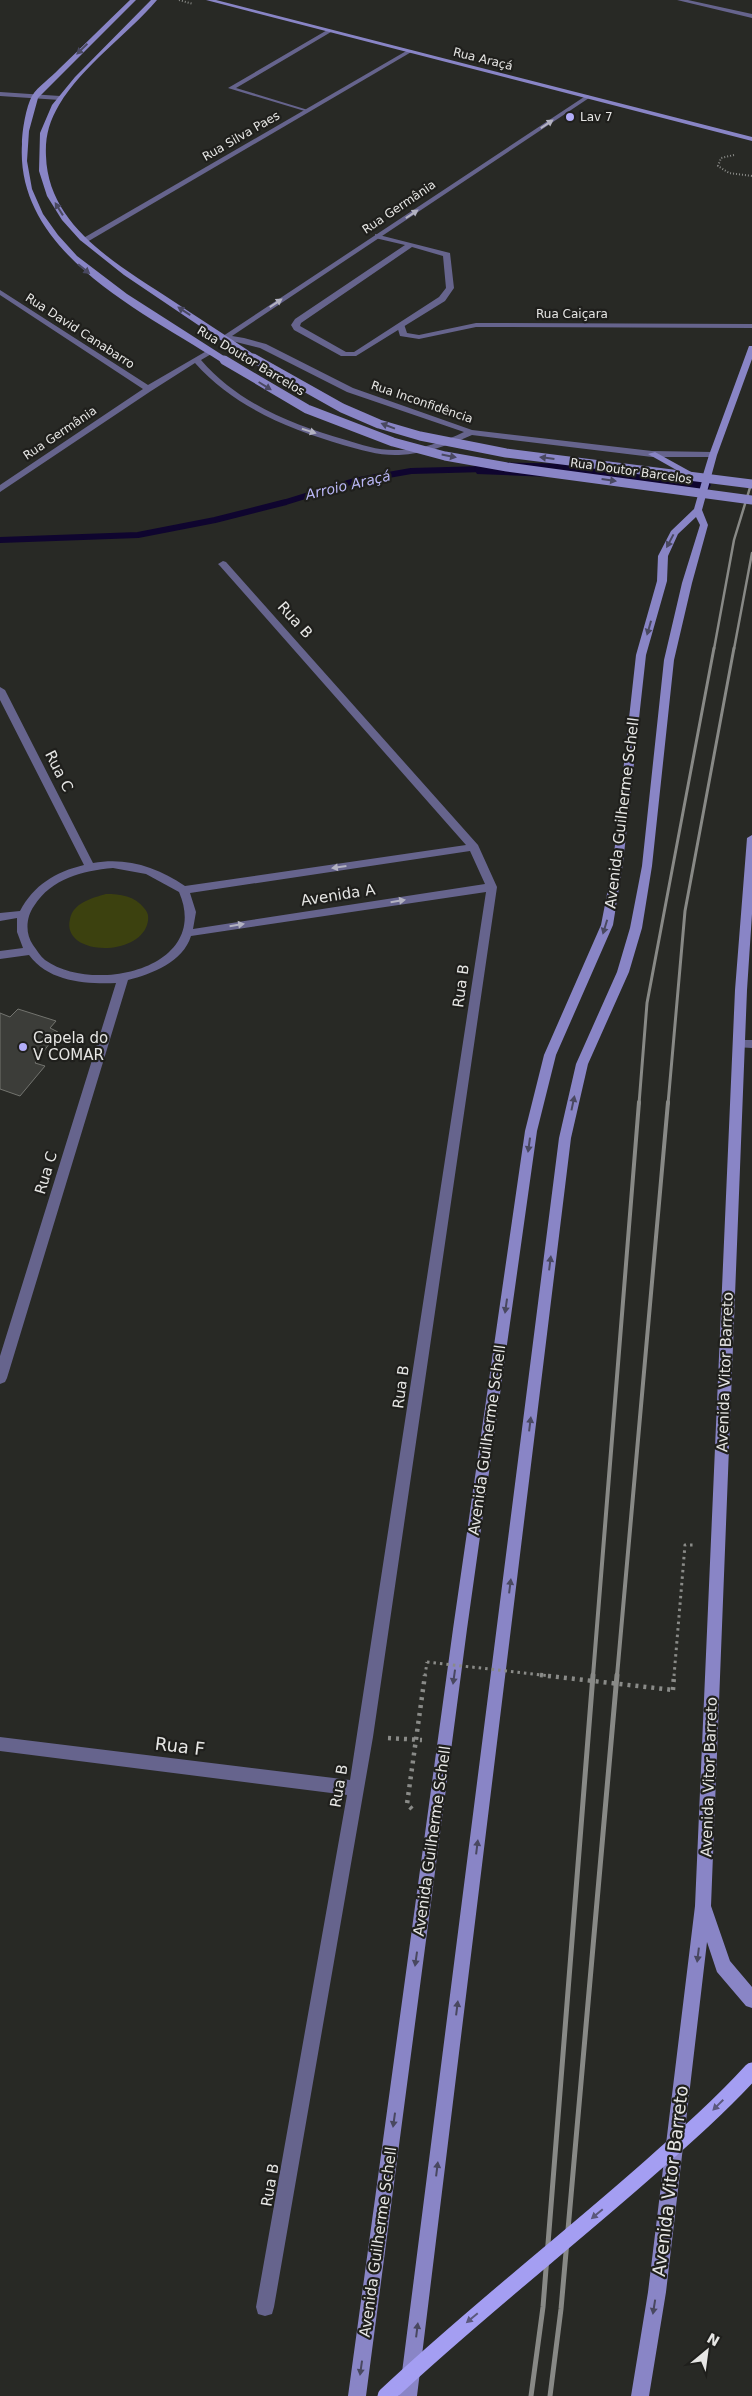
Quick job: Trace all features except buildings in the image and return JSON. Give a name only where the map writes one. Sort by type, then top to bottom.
[{"type":"main road","points":[[17,142],[25,115],[35,97],[134,0]]},
{"type":"main road","name":"Rua Doutor Barcelos","points":[[154,0],[80,74],[60,98],[50,115],[44,132],[41,168],[47,188],[58,209],[84,240],[114,265],[253,358],[323,399],[398,430],[513,454],[752,484]]},
{"type":"main road","name":"Rua Araçá","points":[[209,0],[752,139]]},
{"type":"main road","name":"Rua Doutor Barcelos","points":[[20,187],[35,218],[62,251],[101,281],[224,360],[306,408],[393,442],[445,456],[507,467],[752,500]]},
{"type":"main road","name":"Avenida Guilherme Schell","points":[[408,2396],[566,1138],[582,1064],[623,972],[636,928],[647,866],[669,660],[687,583],[704,525],[698,510],[713,455],[752,348]]},
{"type":"main road","points":[[652,454],[705,482]]},
{"type":"main road","name":"Avenida Guilherme Schell","points":[[357,2396],[460,1629],[531,1131],[550,1055],[592,964],[607,925],[618,863],[641,655],[662,581],[663,556],[668,544],[683,522],[698,510]]},
{"type":"main road","name":"Avenida Vitor Barreto","points":[[640,2396],[657,2292],[703,1906],[745,1044],[752,838]]},
{"type":"main road","name":"Avenida Vitor Barreto","points":[[703,1906],[723,1966],[752,2000]]},
{"type":"main road","points":[[386,2396],[422,2361],[644,2173],[715,2109],[752,2071]]},
{"type":"street","points":[[680,0],[752,16]]},
{"type":"street","points":[[306,111],[231,88],[329,31]]},
{"type":"street","name":"Rua Silva Paes","points":[[84,240],[410,52]]},
{"type":"street","points":[[0,94],[60,98]]},
{"type":"street","name":"Rua Germânia","points":[[224,338],[587,97]]},
{"type":"street","points":[[378,236],[447,255],[450,288],[442,299],[364,350],[349,354],[295,325],[298,321],[410,245]]},
{"type":"street","name":"Rua David Canabarro","points":[[0,292],[148,389]]},
{"type":"street","name":"Rua Caiçara","points":[[401,326],[403,334],[410,338],[420,338],[470,324],[752,326]]},
{"type":"street","name":"Rua Inconfidência","points":[[224,338],[263,346],[350,390],[471,432],[652,454],[713,455]]},
{"type":"street","name":"Rua Germânia","points":[[0,489],[148,389],[210,351]]},
{"type":"street","points":[[196,359],[212,377],[231,392],[267,412],[298,428],[372,450],[397,453],[426,449],[471,432]]},
{"type":"street","name":"Rua B","points":[[223,564],[474,847],[492,887],[365,1737],[265,2306]]},
{"type":"street","name":"Rua C","points":[[0,690],[90,867]]},
{"type":"street","name":"Avenida A","points":[[183,890],[474,847]]},
{"type":"street","points":[[113,864],[136,867],[156,873],[183,890],[191,914],[189,933],[180,948],[165,961],[146,971],[123,978],[95,980],[68,976],[44,966],[29,951],[21,933],[23,914],[32,898],[48,884],[67,873],[113,864]]},
{"type":"street","name":"Avenida A","points":[[189,933],[492,887]]},
{"type":"street","points":[[0,917],[23,914]]},
{"type":"street","points":[[0,956],[29,951]]},
{"type":"street","name":"Rua C","points":[[0,1378],[123,978]]},
{"type":"street","name":"Rua F","points":[[0,1744],[355,1788]]},
{"type":"path","points":[[737,154],[721,158],[718,166],[726,172],[752,176]]},
{"type":"path","points":[[415,1740],[428,1662],[673,1690],[685,1545]]},
{"type":"path","points":[[365,1737],[445,1741]]},
{"type":"green space","points":[[106,894],[122,895],[132,898],[140,904],[147,912],[147,925],[140,936],[129,943],[115,947],[101,948],[77,940],[70,931],[72,913],[84,902]]},
{"type":"waterway","name":"Arroio Araçá","points":[[0,540],[138,535],[215,520],[286,502],[354,481],[411,471],[485,469]]},
{"type":"waterway","name":"Arroio Araçá","points":[[485,469],[574,471],[700,485]]},
{"type":"railway","points":[[714,649],[734,540],[752,481]]},
{"type":"railway","points":[[734,649],[752,553]]},
{"type":"railway","points":[[639,1104],[647,1003],[714,648]]},
{"type":"railway","points":[[668,1104],[685,911],[734,648]]},
{"type":"railway","points":[[593,1676],[639,1102]]},
{"type":"railway","points":[[617,1676],[668,1102]]},
{"type":"railway","points":[[531,2396],[543,2307],[593,1675]]},
{"type":"railway","points":[[550,2396],[561,2309],[617,1675]]},
{"type":"place","name":"Lav 7","points":[[570,117]]},
{"type":"place","name":"Capela do V COMAR","points":[[23,1047]]}]
